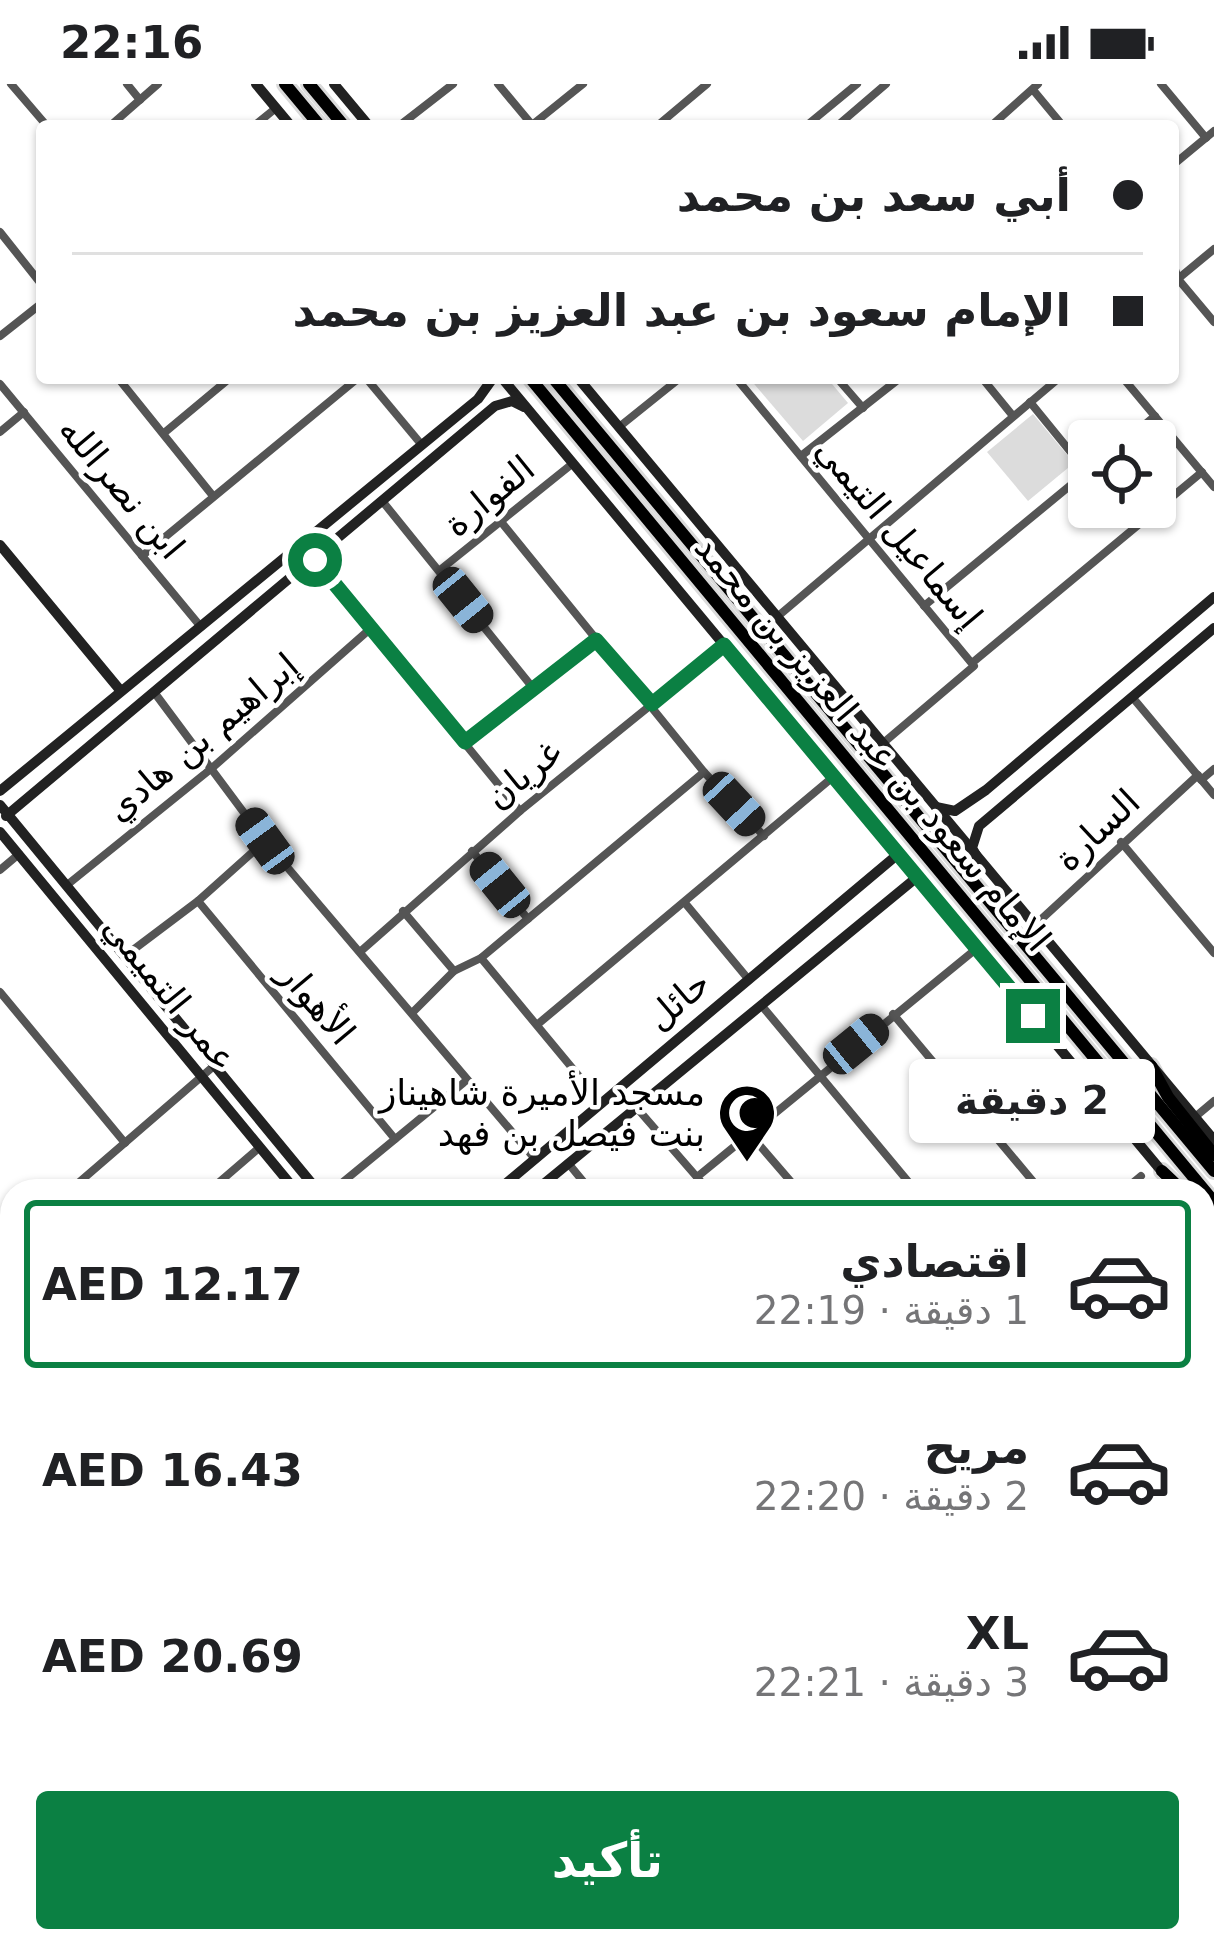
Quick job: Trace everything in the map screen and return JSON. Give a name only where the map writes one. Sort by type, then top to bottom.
[{"type":"main road","points":[[285,84],[312,120]]},
{"type":"main road","points":[[309,84],[342,120]]},
{"type":"main road","name":"الإمام سعود بن عبد العزيز بن محمد","points":[[535,384],[1195,1179]]},
{"type":"main road","name":"الإمام سعود بن عبد العزيز بن محمد","points":[[558,384],[1214,1171]]},
{"type":"main road","points":[[1150,1066],[1214,1156]]},
{"type":"main road","points":[[1162,1171],[1169,1179]]},
{"type":"street","points":[[11,84],[42,120]]},
{"type":"street","points":[[127,84],[140,100]]},
{"type":"street","points":[[117,120],[158,84]]},
{"type":"street","points":[[256,84],[286,120]]},
{"type":"street","points":[[334,84],[364,120]]},
{"type":"street","points":[[407,120],[453,84]]},
{"type":"street","points":[[498,84],[528,120]]},
{"type":"street","points":[[540,120],[583,84]]},
{"type":"street","points":[[664,120],[707,84]]},
{"type":"street","points":[[813,120],[857,84]]},
{"type":"street","points":[[843,120],[886,84]]},
{"type":"street","points":[[1161,84],[1210,135],[1179,160]]},
{"type":"street","points":[[998,120],[1036,87],[1059,120]]},
{"type":"street","points":[[261,120],[276,108]]},
{"type":"street","points":[[0,232],[36,277]]},
{"type":"street","points":[[1179,278],[1214,249]]},
{"type":"street","points":[[1179,285],[1214,322]]},
{"type":"street","points":[[0,336],[36,308]]},
{"type":"street","name":"ابن نصرالله","points":[[0,384],[201,627]]},
{"type":"street","points":[[123,384],[213,496]]},
{"type":"street","points":[[164,434],[223,384]]},
{"type":"street","points":[[142,556],[354,384]]},
{"type":"street","points":[[367,384],[421,445]]},
{"type":"street","points":[[0,791],[478,399],[489,384]]},
{"type":"street","name":"الإمام سعود بن عبد العزيز بن محمد","points":[[507,384],[1162,1171]]},
{"type":"street","name":"الإمام سعود بن عبد العزيز بن محمد","points":[[583,384],[1214,1140]]},
{"type":"street","points":[[620,427],[673,384]]},
{"type":"street","name":"إسماعيل التيمي","points":[[741,384],[973,665]]},
{"type":"street","points":[[842,384],[863,408]]},
{"type":"street","points":[[801,457],[893,384]]},
{"type":"street","points":[[987,384],[1013,416]]},
{"type":"street","points":[[777,617],[1051,384]]},
{"type":"street","points":[[1128,384],[1214,487]]},
{"type":"street","points":[[308,1179],[3,811],[315,560],[495,406],[512,401],[529,410]]},
{"type":"street","points":[[1030,402],[1068,447]]},
{"type":"street","points":[[0,432],[24,412]]},
{"type":"street","points":[[1150,420],[1155,416]]},
{"type":"street","name":"الفوارة","points":[[440,570],[572,464]]},
{"type":"street","points":[[882,744],[1202,472]]},
{"type":"street","points":[[924,606],[1068,487]]},
{"type":"street","points":[[383,502],[533,688]]},
{"type":"street","points":[[502,524],[704,772],[764,836]]},
{"type":"street","points":[[0,545],[120,690]]},
{"type":"street","points":[[315,560],[520,811]]},
{"type":"street","points":[[929,802],[944,812],[975,799],[1214,597]]},
{"type":"street","points":[[981,865],[972,848],[974,836],[988,818],[1214,628]]},
{"type":"street","name":"إبراهيم بن هادي","points":[[67,885],[212,768],[370,629]]},
{"type":"street","points":[[465,742],[596,640]]},
{"type":"street","name":"غريان","points":[[361,951],[472,851],[724,645]]},
{"type":"street","points":[[154,692],[265,841],[535,1159]]},
{"type":"street","points":[[1133,698],[1214,795]]},
{"type":"street","name":"السارة","points":[[1034,926],[1121,842],[1214,769]]},
{"type":"street","points":[[413,1012],[454,971],[481,958],[704,772]]},
{"type":"street","points":[[538,1024],[833,778]]},
{"type":"street","points":[[975,799],[973,817],[988,818]]},
{"type":"street","name":"عمر التميمي","points":[[0,832],[286,1179]]},
{"type":"street","points":[[125,956],[198,901],[265,841]]},
{"type":"street","points":[[1121,842],[1214,952]]},
{"type":"street","points":[[472,851],[528,919]]},
{"type":"street","points":[[0,870],[19,854]]},
{"type":"street","name":"حائل","points":[[511,1179],[897,855]]},
{"type":"street","points":[[882,868],[900,890]]},
{"type":"street","name":"حائل","points":[[551,1178],[916,878]]},
{"type":"street","name":"الأهوار","points":[[198,901],[395,1139]]},
{"type":"street","points":[[685,903],[748,980]]},
{"type":"street","points":[[403,911],[454,971]]},
{"type":"street","points":[[636,1107],[698,1177],[976,949]]},
{"type":"street","points":[[481,958],[602,1104]]},
{"type":"street","points":[[0,992],[125,1143]]},
{"type":"street","points":[[761,1005],[906,1179]]},
{"type":"street","points":[[893,1014],[1032,1179]]},
{"type":"street","points":[[82,1179],[215,1065]]},
{"type":"street","points":[[347,1179],[467,1080]]},
{"type":"street","points":[[1195,1117],[1214,1101]]},
{"type":"street","points":[[749,1133],[789,1179]]},
{"type":"street","points":[[223,1179],[260,1148]]},
{"type":"street","points":[[568,1163],[581,1179]]},
{"type":"street","points":[[1137,1179],[1141,1176]]},
{"type":"shaded area","points":[[754,384],[832,384],[848,403],[803,441]]},
{"type":"shaded area","points":[[1033,414],[1068,456],[1068,468],[1028,501],[987,452]]},
{"type":"place","name":"مسجد الأميرة شاهيناز بنت فيصل بن فهد","points":[[747,1164]]},
{"type":"route","points":[[315,560],[465,742],[596,640],[652,704],[724,645],[1033,1016]]}]
